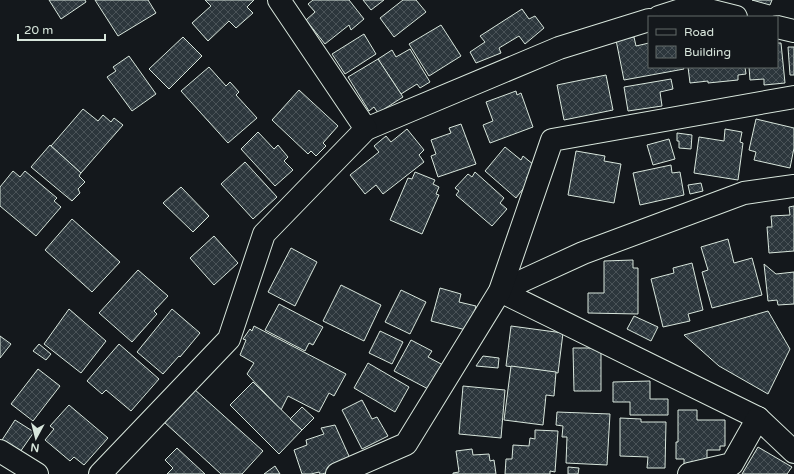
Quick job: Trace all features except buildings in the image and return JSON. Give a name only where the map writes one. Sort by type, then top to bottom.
[{"type":"street","points":[[279,0],[366,129]]},
{"type":"street","points":[[662,16],[694,3],[733,16]]},
{"type":"street","points":[[100,474],[230,338],[264,234],[366,129],[559,48],[648,20]]},
{"type":"street","points":[[778,27],[794,31]]},
{"type":"street","points":[[337,474],[406,444],[500,291],[552,140],[794,97]]},
{"type":"street","points":[[500,291],[583,252],[744,193],[794,186]]},
{"type":"street","points":[[500,291],[758,418],[794,452]]},
{"type":"street","points":[[689,474],[732,464],[758,418]]},
{"type":"street","points":[[0,451],[37,474]]}]
